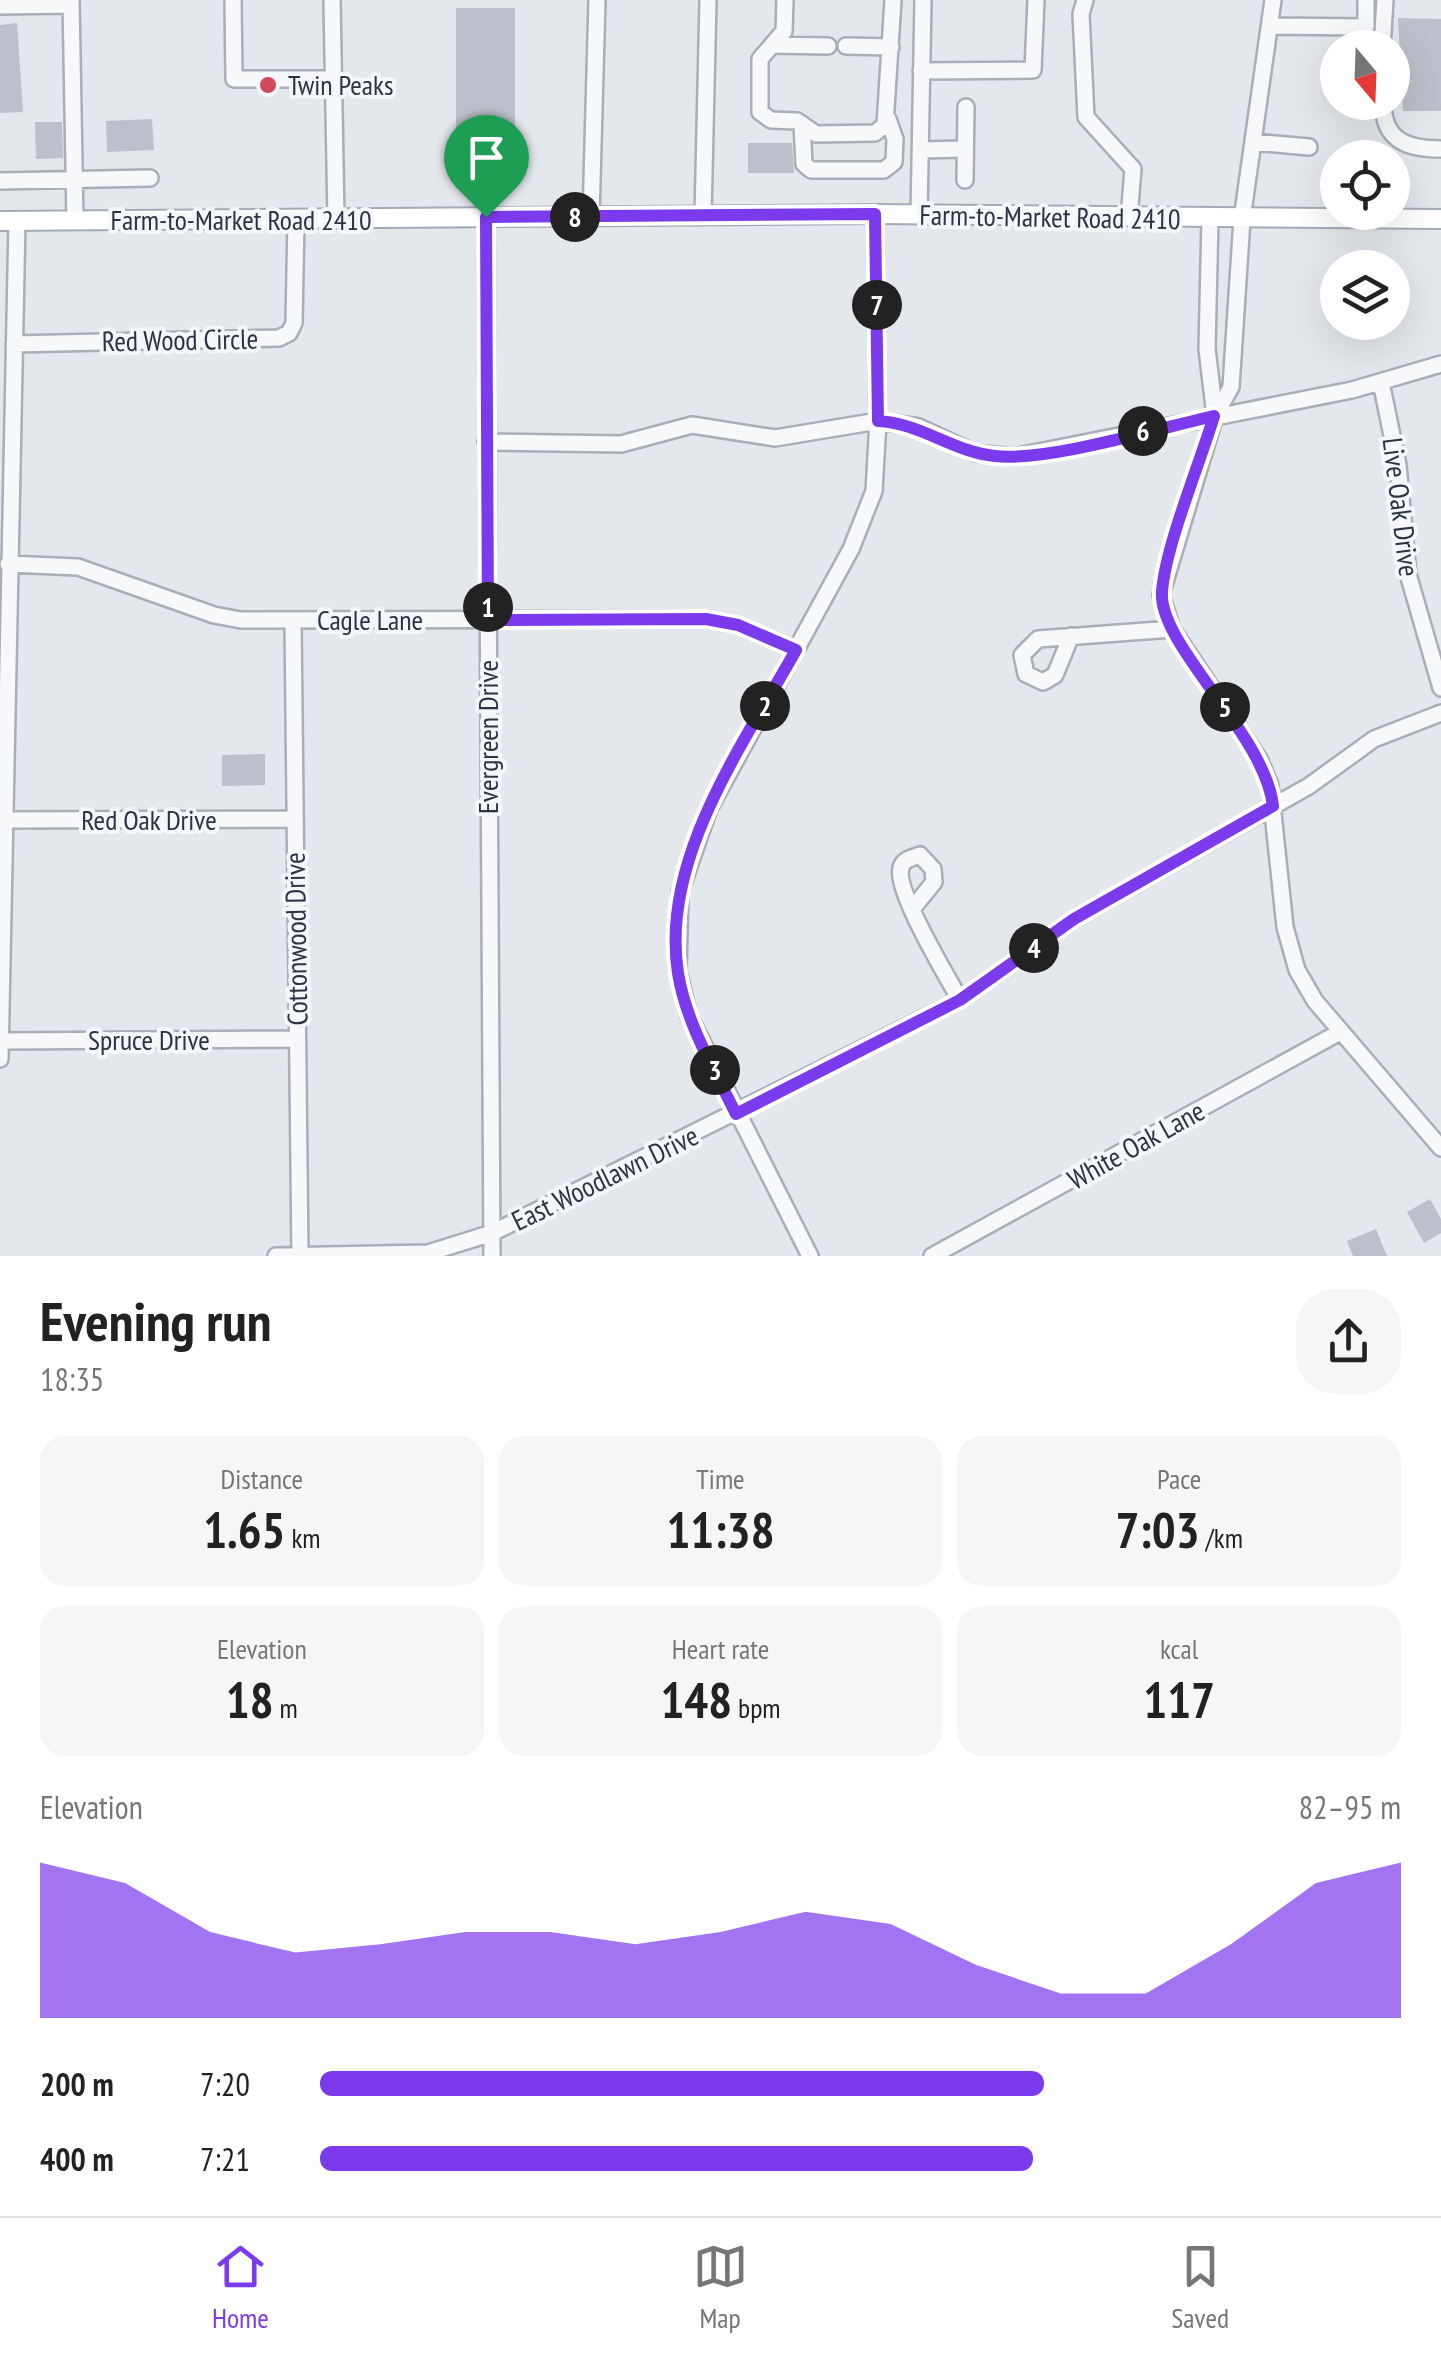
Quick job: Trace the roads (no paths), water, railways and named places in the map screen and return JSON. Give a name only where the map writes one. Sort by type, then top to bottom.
[{"type":"main road","name":"Farm-to-Market Road 2410","points":[[9,221],[875,214],[1441,219]]},
{"type":"street","points":[[233,0],[234,79],[334,79]]},
{"type":"street","points":[[332,0],[336,219]]},
{"type":"street","points":[[591,216],[597,0]]},
{"type":"street","points":[[704,216],[708,0]]},
{"type":"street","points":[[785,0],[784,32],[759,64],[760,112],[771,120],[802,124],[816,134],[875,133],[888,120]]},
{"type":"street","points":[[921,71],[1033,70],[1036,0]]},
{"type":"street","points":[[1085,0],[1081,14],[1085,113],[1133,170],[1130,218]]},
{"type":"street","points":[[1272,0],[1242,219],[1232,386],[1214,416],[1161,595],[1172,628],[1259,759],[1270,785],[1291,952],[1316,1001],[1441,1148]]},
{"type":"street","points":[[1271,26],[1366,27],[1366,0]]},
{"type":"street","points":[[1383,30],[1385,0]]},
{"type":"street","points":[[0,6],[71,2],[75,221]]},
{"type":"street","points":[[802,124],[804,164],[811,170],[884,170],[894,162],[894,140],[888,120],[893,2],[923,2],[919,215]]},
{"type":"street","points":[[772,45],[828,46]]},
{"type":"street","points":[[846,46],[891,46]]},
{"type":"street","points":[[966,108],[966,180]]},
{"type":"street","points":[[1383,120],[1391,134],[1406,146],[1441,149]]},
{"type":"street","points":[[1254,142],[1308,147]]},
{"type":"street","points":[[920,150],[966,149]]},
{"type":"street","points":[[0,181],[150,178]]},
{"type":"street","points":[[810,1256],[736,1114],[685,1001],[678,970],[680,892],[709,809],[867,514],[877,464],[875,214]]},
{"type":"street","name":"Evergreen Drive","points":[[486,217],[492,1256]]},
{"type":"street","points":[[1210,219],[1206,349],[1214,416]]},
{"type":"street","name":"Red Wood Circle","points":[[14,344],[278,338],[289,333],[294,323],[296,220]]},
{"type":"street","points":[[0,1059],[3,733],[14,344],[9,221]]},
{"type":"street","points":[[486,442],[621,444],[692,425],[774,438],[878,421],[919,428],[975,453],[1013,457],[1381,382],[1441,364]]},
{"type":"street","name":"Live Oak Drive","points":[[1381,382],[1398,465],[1408,574],[1441,688]]},
{"type":"street","name":"Cagle Lane","points":[[8,564],[78,567],[214,615],[293,621],[706,619],[738,625],[796,650]]},
{"type":"street","name":"Cottonwood Drive","points":[[293,621],[300,1256]]},
{"type":"street","points":[[1070,636],[1172,628]]},
{"type":"street","name":"East Woodlawn Drive","points":[[276,1256],[428,1252],[492,1234],[960,1000],[1074,919],[1330,773],[1374,738],[1441,713]]},
{"type":"street","name":"Red Oak Drive","points":[[4,820],[294,820]]},
{"type":"street","points":[[913,908],[960,1000]]},
{"type":"street","name":"White Oak Lane","points":[[932,1256],[1340,1032]]},
{"type":"street","name":"Spruce Drive","points":[[0,1041],[297,1039]]},
{"type":"place","name":"Twin Peaks","points":[[268,85]]}]
